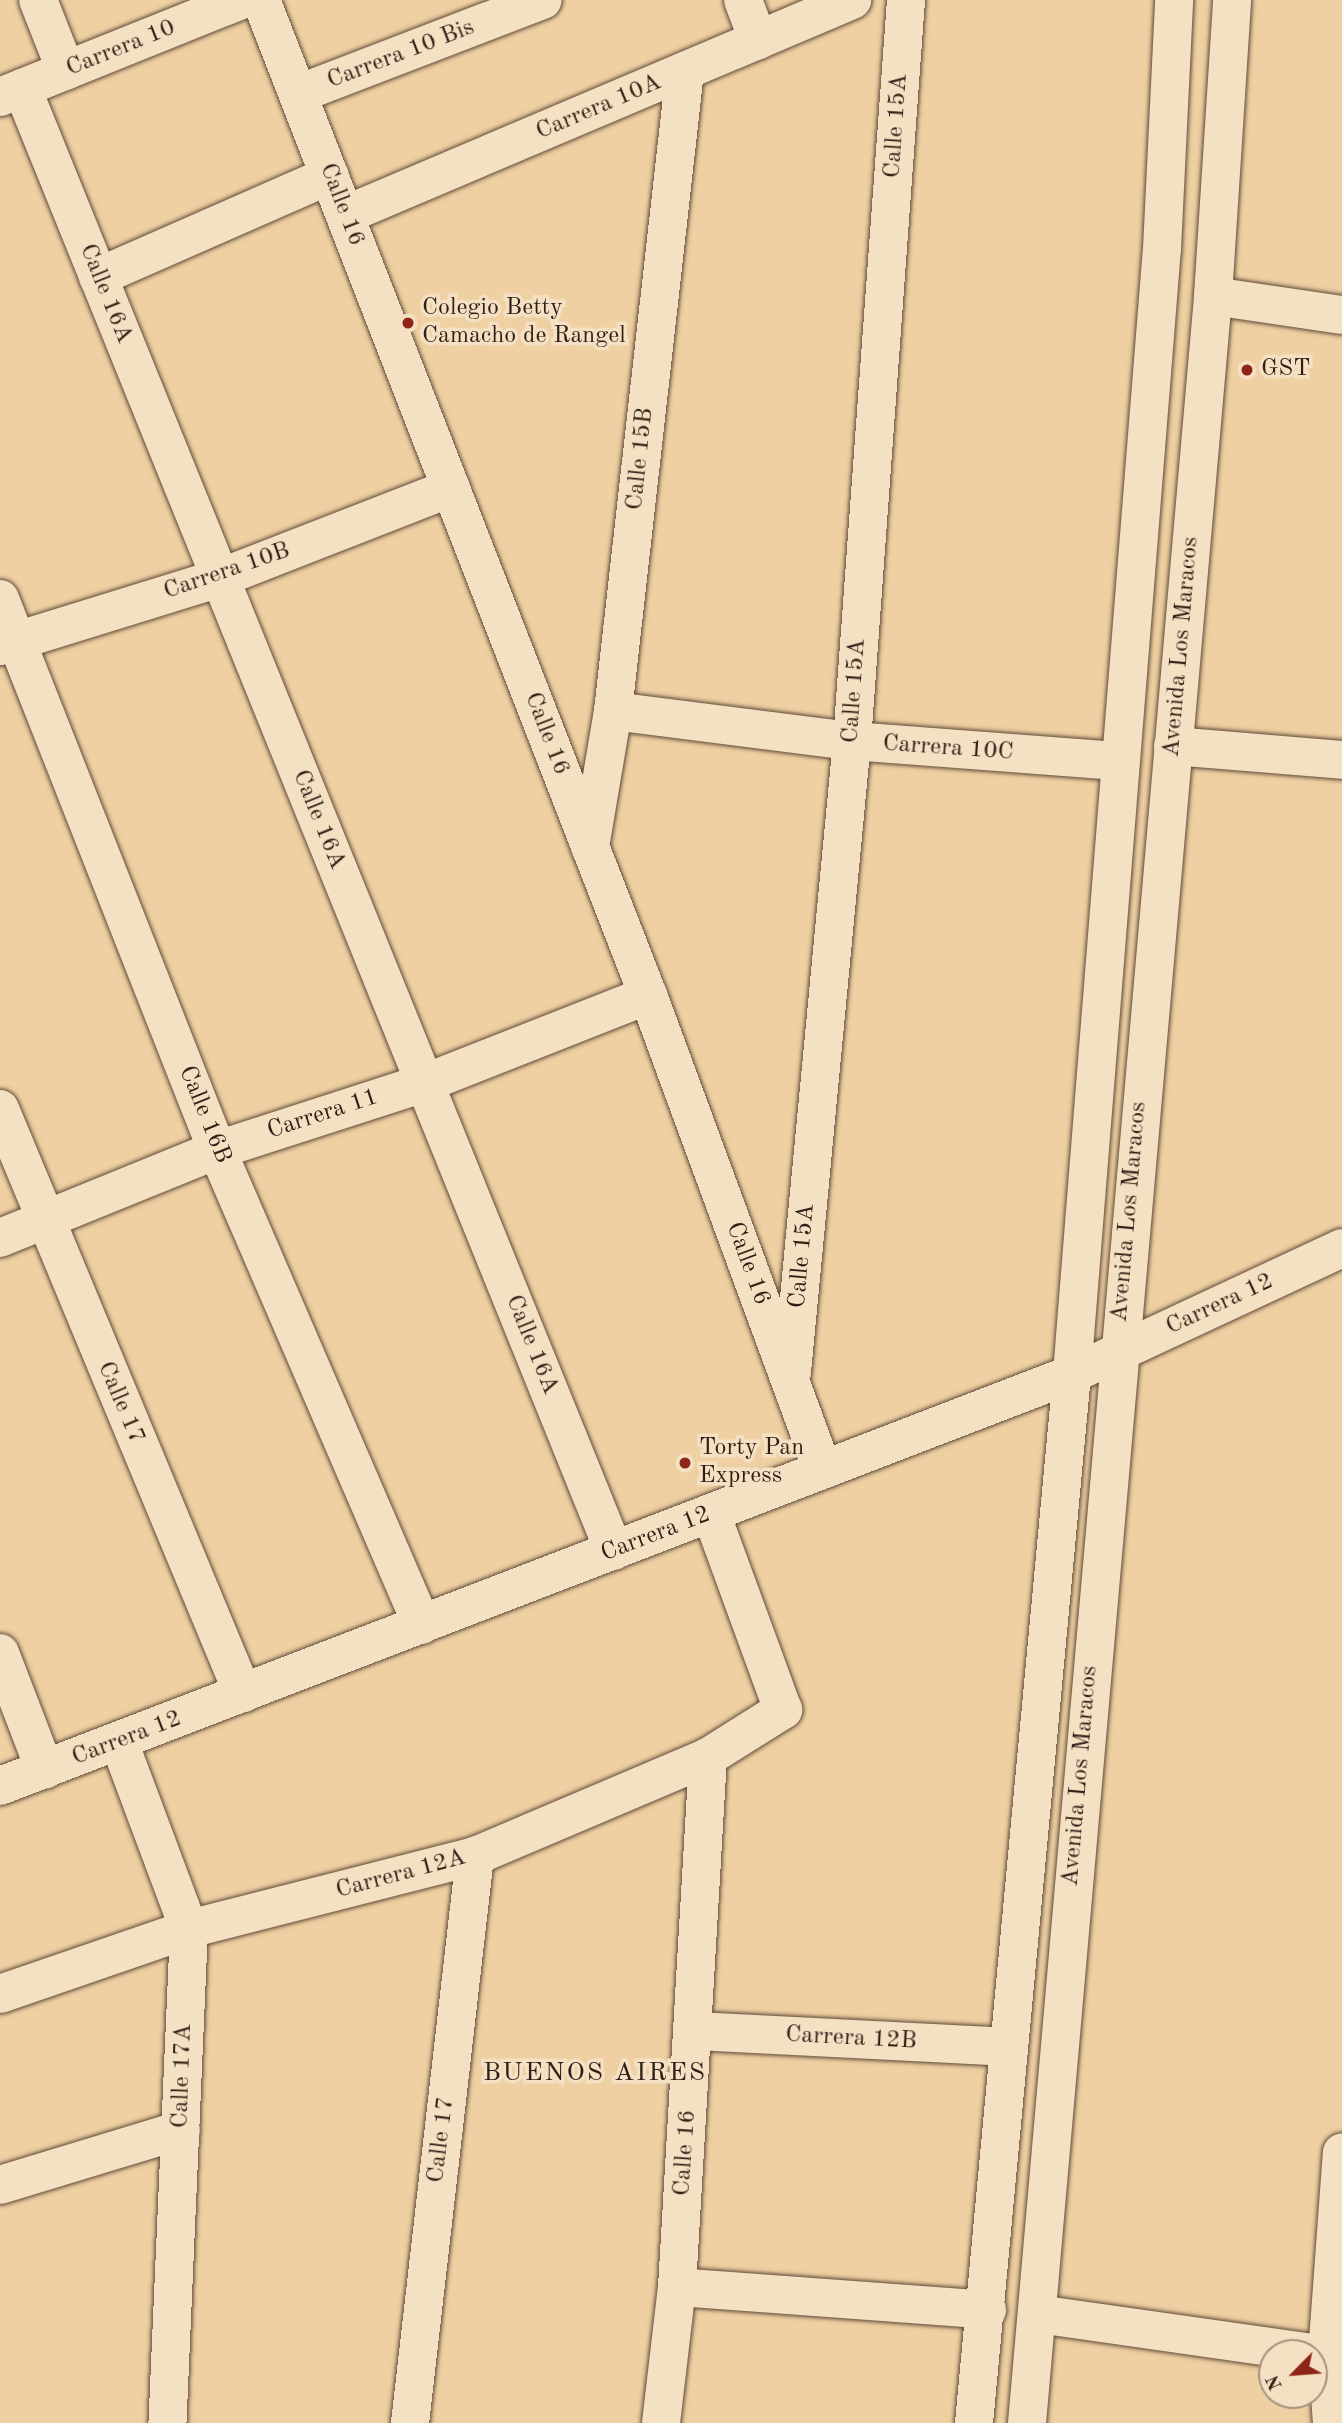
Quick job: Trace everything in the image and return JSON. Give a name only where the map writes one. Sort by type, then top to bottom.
[{"type":"street","points":[[38,0],[66,71]]},
{"type":"street","name":"Carrera 10","points":[[11,93],[241,0]]},
{"type":"street","name":"Calle 16","points":[[261,0],[648,995],[824,1470]]},
{"type":"street","name":"Carrera 10 Bis","points":[[298,94],[543,0]]},
{"type":"street","points":[[743,0],[758,40]]},
{"type":"street","name":"Carrera 10A","points":[[345,215],[852,0]]},
{"type":"street","name":"Calle 15A","points":[[791,1381],[852,741],[906,0]]},
{"type":"street","name":"Avenida Los Maracos","points":[[974,2423],[987,2310],[1007,2047],[1072,1374],[1117,761],[1162,249],[1174,0]]},
{"type":"street","name":"Avenida Los Maracos","points":[[1027,2423],[1117,1353],[1213,296],[1232,0]]},
{"type":"street","name":"Calle 15B","points":[[590,847],[612,710],[685,71]]},
{"type":"street","name":"Calle 16A","points":[[11,93],[98,277],[614,1551]]},
{"type":"street","points":[[98,277],[330,175]]},
{"type":"street","points":[[1213,296],[1342,315]]},
{"type":"street","name":"Carrera 10B","points":[[8,643],[220,578],[451,488]]},
{"type":"street","name":"Calle 16B","points":[[0,599],[8,643],[217,1150],[422,1625]]},
{"type":"street","name":"Carrera 10C","points":[[612,710],[852,741],[1117,761]]},
{"type":"street","points":[[1172,746],[1342,760]]},
{"type":"street","name":"Carrera 11","points":[[0,1238],[217,1150],[425,1083],[648,995]]},
{"type":"street","name":"Calle 17","points":[[0,1109],[42,1221],[243,1694]]},
{"type":"street","name":"Carrera 12","points":[[0,1786],[1072,1374],[1342,1248]]},
{"type":"street","name":"Carrera 12A","points":[[0,1993],[189,1929],[475,1856],[708,1757],[783,1710],[711,1513]]},
{"type":"street","points":[[0,1653],[45,1770]]},
{"type":"street","name":"Calle 17A","points":[[119,1742],[189,1929],[167,2423]]},
{"type":"street","name":"Calle 16","points":[[661,2423],[677,2287],[695,2031],[708,1757]]},
{"type":"street","name":"Calle 17","points":[[410,2423],[475,1856]]},
{"type":"street","name":"Carrera 12B","points":[[695,2031],[1007,2047]]},
{"type":"street","points":[[0,2185],[181,2130]]},
{"type":"street","points":[[1336,2415],[1335,2352],[1342,2153]]},
{"type":"street","points":[[677,2287],[987,2310]]},
{"type":"street","points":[[1038,2314],[1335,2352]]},
{"type":"place","name":"Colegio Betty Camacho de Rangel","points":[[408,323]]},
{"type":"place","name":"GST","points":[[1247,370]]},
{"type":"place","name":"Torty Pan Express","points":[[685,1463]]},
{"type":"district","name":"BUENOS AIRES","points":[[595,2074]]}]
